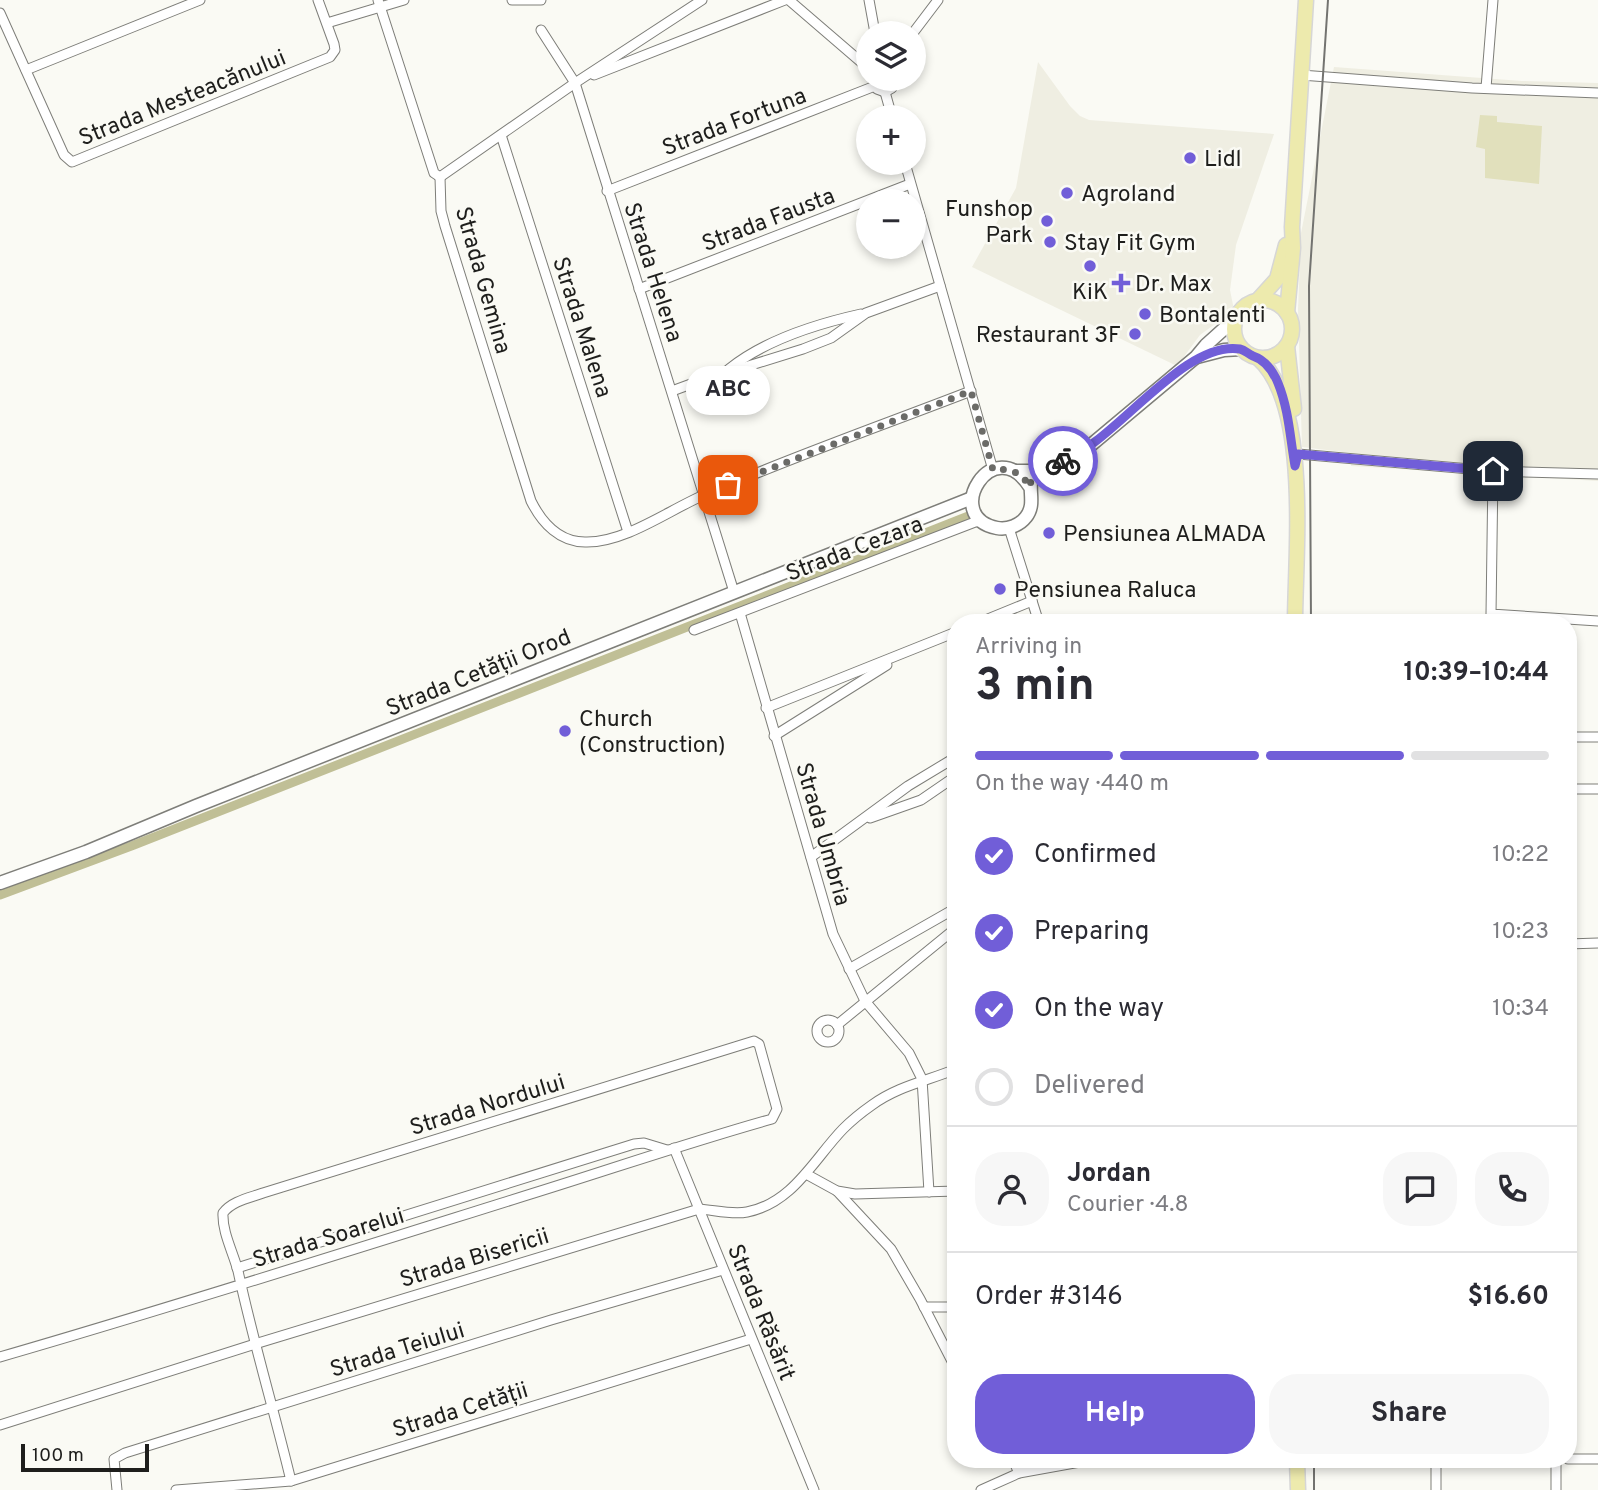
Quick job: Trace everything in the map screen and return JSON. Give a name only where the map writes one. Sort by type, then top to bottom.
[{"type":"main road","points":[[1294,614],[1297,460],[1287,346],[1292,330],[1287,313],[1307,2]]},
{"type":"main road","points":[[1292,227],[1277,279],[1258,300],[1245,306],[1236,318],[1234,334],[1242,349],[1268,366],[1278,382],[1297,460]]},
{"type":"main road","points":[[1258,300],[1275,302],[1287,313]]},
{"type":"main road","points":[[1258,358],[1271,357],[1287,346]]},
{"type":"main road","points":[[1297,1468],[1298,1490]]},
{"type":"street","points":[[0,13],[26,70],[200,0]]},
{"type":"street","points":[[318,0],[327,23],[380,4],[404,0]]},
{"type":"street","points":[[512,0],[541,0]]},
{"type":"street","points":[[380,4],[433,173],[440,177],[575,83],[702,0]]},
{"type":"street","points":[[575,83],[787,0],[856,58]]},
{"type":"street","points":[[869,0],[873,21]]},
{"type":"street","points":[[922,21],[938,0]]},
{"type":"street","points":[[1486,88],[1493,0]]},
{"type":"street","name":"Strada Mesteacănului","points":[[26,70],[64,155],[72,162],[330,57],[335,50],[327,23]]},
{"type":"street","name":"Strada Helena","points":[[541,30],[575,83],[734,592]]},
{"type":"street","points":[[1301,75],[1598,93]]},
{"type":"street","name":"Strada Fortuna","points":[[607,191],[856,91]]},
{"type":"street","points":[[879,91],[886,92],[889,105]]},
{"type":"street","name":"Strada Malena","points":[[501,135],[628,532]]},
{"type":"street","points":[[908,175],[993,470]]},
{"type":"street","name":"Strada Gemina","points":[[440,177],[444,226],[527,488],[537,512],[555,533],[576,542],[600,541],[628,532],[704,495],[971,391]]},
{"type":"street","name":"Strada Fausta","points":[[639,289],[910,184]]},
{"type":"street","points":[[729,370],[742,359],[800,332],[837,319],[866,313],[940,286]]},
{"type":"street","points":[[672,391],[729,370],[775,359],[821,342],[843,331],[866,313]]},
{"type":"street","points":[[1036,471],[1031,478],[1032,497],[1027,517],[1009,528],[995,528],[982,521],[972,498],[978,481],[993,470],[1004,468],[1036,471],[1085,451],[1196,358],[1206,345],[1236,318]]},
{"type":"street","points":[[1196,358],[1224,350],[1242,349]]},
{"type":"street","points":[[1297,460],[1598,474]]},
{"type":"street","points":[[1015,471],[1025,478],[1030,487]]},
{"type":"street","points":[[1491,614],[1493,471]]},
{"type":"street","name":"Strada Cetății Orod","points":[[0,883],[86,852],[195,806],[972,498]]},
{"type":"street","name":"Strada Cezara","points":[[694,630],[982,521]]},
{"type":"street","points":[[1009,528],[1036,614]]},
{"type":"street","points":[[1000,614],[1032,601]]},
{"type":"street","points":[[740,613],[766,708],[947,636]]},
{"type":"street","points":[[1577,620],[1598,621]]},
{"type":"street","points":[[775,736],[906,652]]},
{"type":"street","name":"Strada Umbria","points":[[766,708],[833,934],[865,1001],[909,1053],[922,1079]]},
{"type":"street","points":[[1577,737],[1598,737]]},
{"type":"street","points":[[811,857],[908,786],[947,762]]},
{"type":"street","points":[[863,820],[921,800],[947,782]]},
{"type":"street","points":[[1577,789],[1598,789]]},
{"type":"street","points":[[849,969],[947,913]]},
{"type":"street","points":[[837,1025],[947,935]]},
{"type":"street","points":[[1577,944],[1598,943]]},
{"type":"street","name":"Strada Nordului","points":[[291,1481],[222,1218],[224,1210],[239,1201],[754,1041],[760,1044],[777,1109],[772,1119]]},
{"type":"street","name":"Strada Bisericii","points":[[0,1425],[255,1344],[699,1209],[737,1213],[756,1209],[785,1195],[807,1174],[851,1121],[890,1093],[947,1072]]},
{"type":"street","points":[[922,1079],[929,1192]]},
{"type":"street","name":"Strada Soarelui","points":[[0,1357],[772,1119]]},
{"type":"street","name":"Strada Soarelui","points":[[237,1268],[634,1144],[644,1143],[671,1149]]},
{"type":"street","name":"Strada Răsărit","points":[[671,1149],[699,1209],[814,1490]]},
{"type":"street","points":[[807,1174],[837,1191],[891,1249],[947,1352]]},
{"type":"street","points":[[837,1191],[855,1194],[947,1191]]},
{"type":"street","points":[[388,1221],[393,1238]]},
{"type":"street","name":"Strada Teiului","points":[[117,1490],[114,1460],[120,1455],[551,1320],[723,1270]]},
{"type":"street","points":[[924,1307],[947,1307]]},
{"type":"street","name":"Strada Cetății","points":[[176,1490],[291,1481],[751,1339]]},
{"type":"street","points":[[1577,1459],[1598,1459]]},
{"type":"street","points":[[1017,1468],[1019,1473]]},
{"type":"street","points":[[981,1490],[1031,1468]]},
{"type":"street","points":[[1436,1468],[1436,1490]]},
{"type":"street","points":[[1556,1468],[1556,1490]]},
{"type":"shaded area","points":[[1038,62],[1070,106],[1080,116],[1089,120],[1274,134],[1236,245],[1230,290],[1234,310],[1200,335],[1177,366],[972,267],[1016,188]]},
{"type":"shaded area","points":[[1334,67],[1522,81],[1598,83],[1598,481],[1351,466],[1351,453],[1302,447],[1298,310],[1301,233]]},
{"type":"green space","points":[[1480,115],[1497,116],[1497,122],[1542,126],[1539,184],[1485,178],[1485,149],[1476,147]]},
{"type":"waterway","points":[[0,895],[134,845],[971,515]]},
{"type":"tram line","points":[[1311,614],[1309,286],[1328,0]]},
{"type":"tram line","points":[[1314,1468],[1314,1490]]},
{"type":"way so far","points":[[728,485],[971,391],[993,470],[1004,468],[1015,471],[1025,478],[1030,487],[1031,478],[1036,471],[1063,461]]},
{"type":"place","name":"Lidl","points":[[1190,158]]},
{"type":"place","name":"Agroland","points":[[1067,193]]},
{"type":"place","name":"Funshop Park","points":[[1047,221]]},
{"type":"place","name":"Stay Fit Gym","points":[[1050,242]]},
{"type":"place","name":"KiK","points":[[1090,266]]},
{"type":"place","name":"Dr. Max","points":[[1121,283]]},
{"type":"place","name":"Bontalenti","points":[[1145,314]]},
{"type":"place","name":"Restaurant 3F","points":[[1135,334]]},
{"type":"place","name":"ABC","points":[[728,485]]},
{"type":"place","name":"Pensiunea ALMADA","points":[[1049,533]]},
{"type":"place","name":"Pensiunea Raluca","points":[[1000,589]]},
{"type":"place","name":"Church (Construction)","points":[[565,731]]},
{"type":"route","points":[[1063,461],[1085,451],[1196,358],[1224,350],[1242,349],[1268,366],[1278,382],[1286,408],[1295,466],[1298,454],[1493,471]]}]
